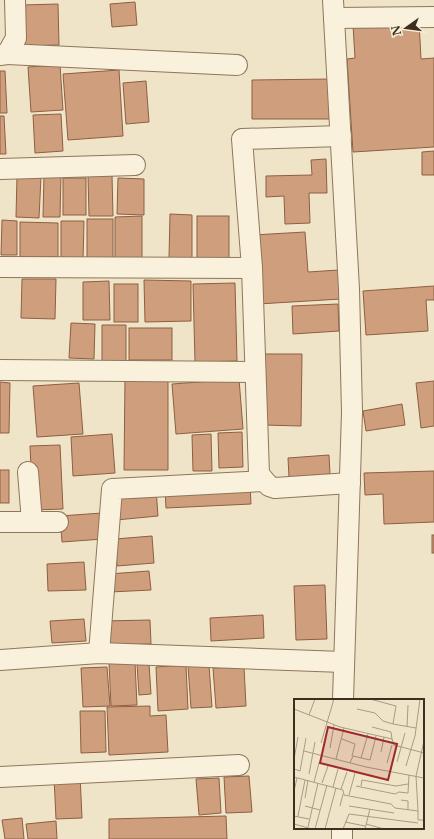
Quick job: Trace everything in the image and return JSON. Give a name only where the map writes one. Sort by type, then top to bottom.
[{"type":"street","points":[[4,55],[16,38],[15,0]]},
{"type":"street","points":[[343,699],[352,412],[349,289],[333,9],[434,18]]},
{"type":"street","points":[[4,55],[237,65]]},
{"type":"street","points":[[341,136],[242,138],[252,268],[259,474],[269,486],[275,488],[350,483]]},
{"type":"street","points":[[0,169],[135,165]]},
{"type":"street","points":[[0,267],[252,268]]},
{"type":"street","points":[[0,370],[255,372]]},
{"type":"street","points":[[28,472],[32,522]]},
{"type":"street","points":[[99,653],[112,489],[264,481]]},
{"type":"street","points":[[0,522],[58,522]]},
{"type":"street","points":[[0,660],[99,653],[343,662]]},
{"type":"street","points":[[0,777],[239,765]]},
{"type":"building","points":[[135,2],[137,25],[112,27],[110,4]]},
{"type":"building","points":[[58,4],[59,45],[24,46],[23,5]]},
{"type":"building","points":[[419,21],[421,59],[434,58],[434,147],[353,152],[347,59],[355,58],[353,25]]},
{"type":"building","points":[[60,65],[63,110],[31,112],[28,67]]},
{"type":"building","points":[[119,70],[123,136],[68,140],[63,74]]},
{"type":"building","points":[[0,71],[5,71],[7,113],[0,113]]},
{"type":"building","points":[[333,79],[333,119],[252,119],[252,80]]},
{"type":"building","points":[[146,81],[149,122],[126,124],[123,83]]},
{"type":"building","points":[[61,114],[63,151],[35,153],[33,115]]},
{"type":"building","points":[[0,116],[4,116],[6,154],[0,154]]},
{"type":"building","points":[[434,151],[434,175],[422,175],[422,152]]},
{"type":"building","points":[[326,159],[327,193],[309,193],[310,223],[285,224],[284,196],[266,197],[266,176],[312,175],[311,160]]},
{"type":"building","points":[[44,175],[61,175],[60,217],[43,217]]},
{"type":"building","points":[[112,175],[113,216],[89,216],[88,176]]},
{"type":"building","points":[[17,176],[41,177],[39,218],[16,217]]},
{"type":"building","points":[[63,178],[86,178],[86,215],[63,215]]},
{"type":"building","points":[[118,178],[144,179],[144,215],[117,214]]},
{"type":"building","points":[[170,214],[192,215],[192,258],[169,258]]},
{"type":"building","points":[[142,216],[142,258],[115,259],[115,217]]},
{"type":"building","points":[[197,216],[229,216],[229,259],[197,259]]},
{"type":"building","points":[[87,219],[113,219],[113,259],[87,259]]},
{"type":"building","points":[[2,220],[17,221],[17,255],[1,255]]},
{"type":"building","points":[[61,221],[84,221],[83,261],[61,260]]},
{"type":"building","points":[[20,222],[58,223],[58,257],[20,257]]},
{"type":"building","points":[[305,232],[308,272],[339,270],[341,299],[258,304],[253,235]]},
{"type":"building","points":[[22,279],[56,279],[55,319],[21,318]]},
{"type":"building","points":[[144,280],[191,281],[191,321],[145,322]]},
{"type":"building","points":[[109,281],[110,320],[83,320],[83,282]]},
{"type":"building","points":[[235,283],[237,361],[195,362],[193,284]]},
{"type":"building","points":[[114,284],[138,284],[138,322],[114,322]]},
{"type":"building","points":[[434,286],[434,300],[426,300],[428,331],[366,335],[363,291]]},
{"type":"building","points":[[338,304],[339,331],[293,334],[292,306]]},
{"type":"building","points":[[71,323],[95,324],[94,359],[69,358]]},
{"type":"building","points":[[102,325],[126,325],[126,364],[102,363]]},
{"type":"building","points":[[129,328],[172,328],[172,360],[129,360]]},
{"type":"building","points":[[263,354],[302,354],[301,426],[263,425]]},
{"type":"building","points":[[125,378],[168,379],[168,470],[124,470]]},
{"type":"building","points":[[239,379],[243,429],[176,434],[172,384]]},
{"type":"building","points":[[434,381],[434,426],[421,428],[416,383]]},
{"type":"building","points":[[0,382],[10,383],[9,433],[0,433]]},
{"type":"building","points":[[79,383],[83,434],[37,437],[33,386]]},
{"type":"building","points":[[402,404],[405,425],[366,431],[363,411]]},
{"type":"building","points":[[242,432],[243,467],[219,468],[218,433]]},
{"type":"building","points":[[112,434],[115,473],[73,476],[71,437]]},
{"type":"building","points":[[211,434],[212,471],[193,471],[192,435]]},
{"type":"building","points":[[60,445],[63,509],[33,510],[30,446]]},
{"type":"building","points":[[329,455],[330,474],[289,477],[288,458]]},
{"type":"building","points":[[0,470],[9,470],[9,503],[0,503]]},
{"type":"building","points":[[434,471],[434,522],[384,524],[383,494],[365,495],[364,473]]},
{"type":"building","points":[[250,485],[251,504],[166,508],[165,489]]},
{"type":"building","points":[[156,488],[158,516],[116,520],[114,492]]},
{"type":"building","points":[[102,513],[103,539],[62,542],[60,516]]},
{"type":"building","points":[[432,535],[434,535],[434,553],[432,553]]},
{"type":"building","points":[[152,536],[154,563],[117,566],[115,539]]},
{"type":"building","points":[[84,562],[86,590],[48,591],[47,564]]},
{"type":"building","points":[[149,571],[151,590],[110,592],[109,574]]},
{"type":"building","points":[[325,585],[327,639],[296,640],[294,586]]},
{"type":"building","points":[[263,615],[264,638],[211,641],[210,618]]},
{"type":"building","points":[[84,619],[86,641],[52,643],[50,621]]},
{"type":"building","points":[[150,620],[151,644],[105,645],[104,621]]},
{"type":"building","points":[[135,662],[137,705],[111,706],[109,663]]},
{"type":"building","points":[[137,664],[149,664],[151,694],[139,695]]},
{"type":"building","points":[[186,665],[188,709],[158,711],[156,667]]},
{"type":"building","points":[[209,665],[212,707],[191,708],[188,666]]},
{"type":"building","points":[[107,667],[110,706],[83,707],[81,668]]},
{"type":"building","points":[[244,667],[246,706],[216,708],[213,668]]},
{"type":"building","points":[[150,706],[150,716],[166,715],[168,752],[109,755],[107,707]]},
{"type":"building","points":[[80,711],[105,711],[106,752],[81,753]]},
{"type":"building","points":[[80,775],[82,818],[56,819],[54,777]]},
{"type":"building","points":[[249,776],[252,812],[226,813],[224,777]]},
{"type":"building","points":[[219,778],[221,813],[199,815],[196,779]]},
{"type":"building","points":[[226,816],[227,839],[109,839],[109,819]]},
{"type":"building","points":[[22,818],[24,839],[5,839],[2,820]]},
{"type":"building","points":[[56,821],[57,839],[28,839],[26,824]]}]
